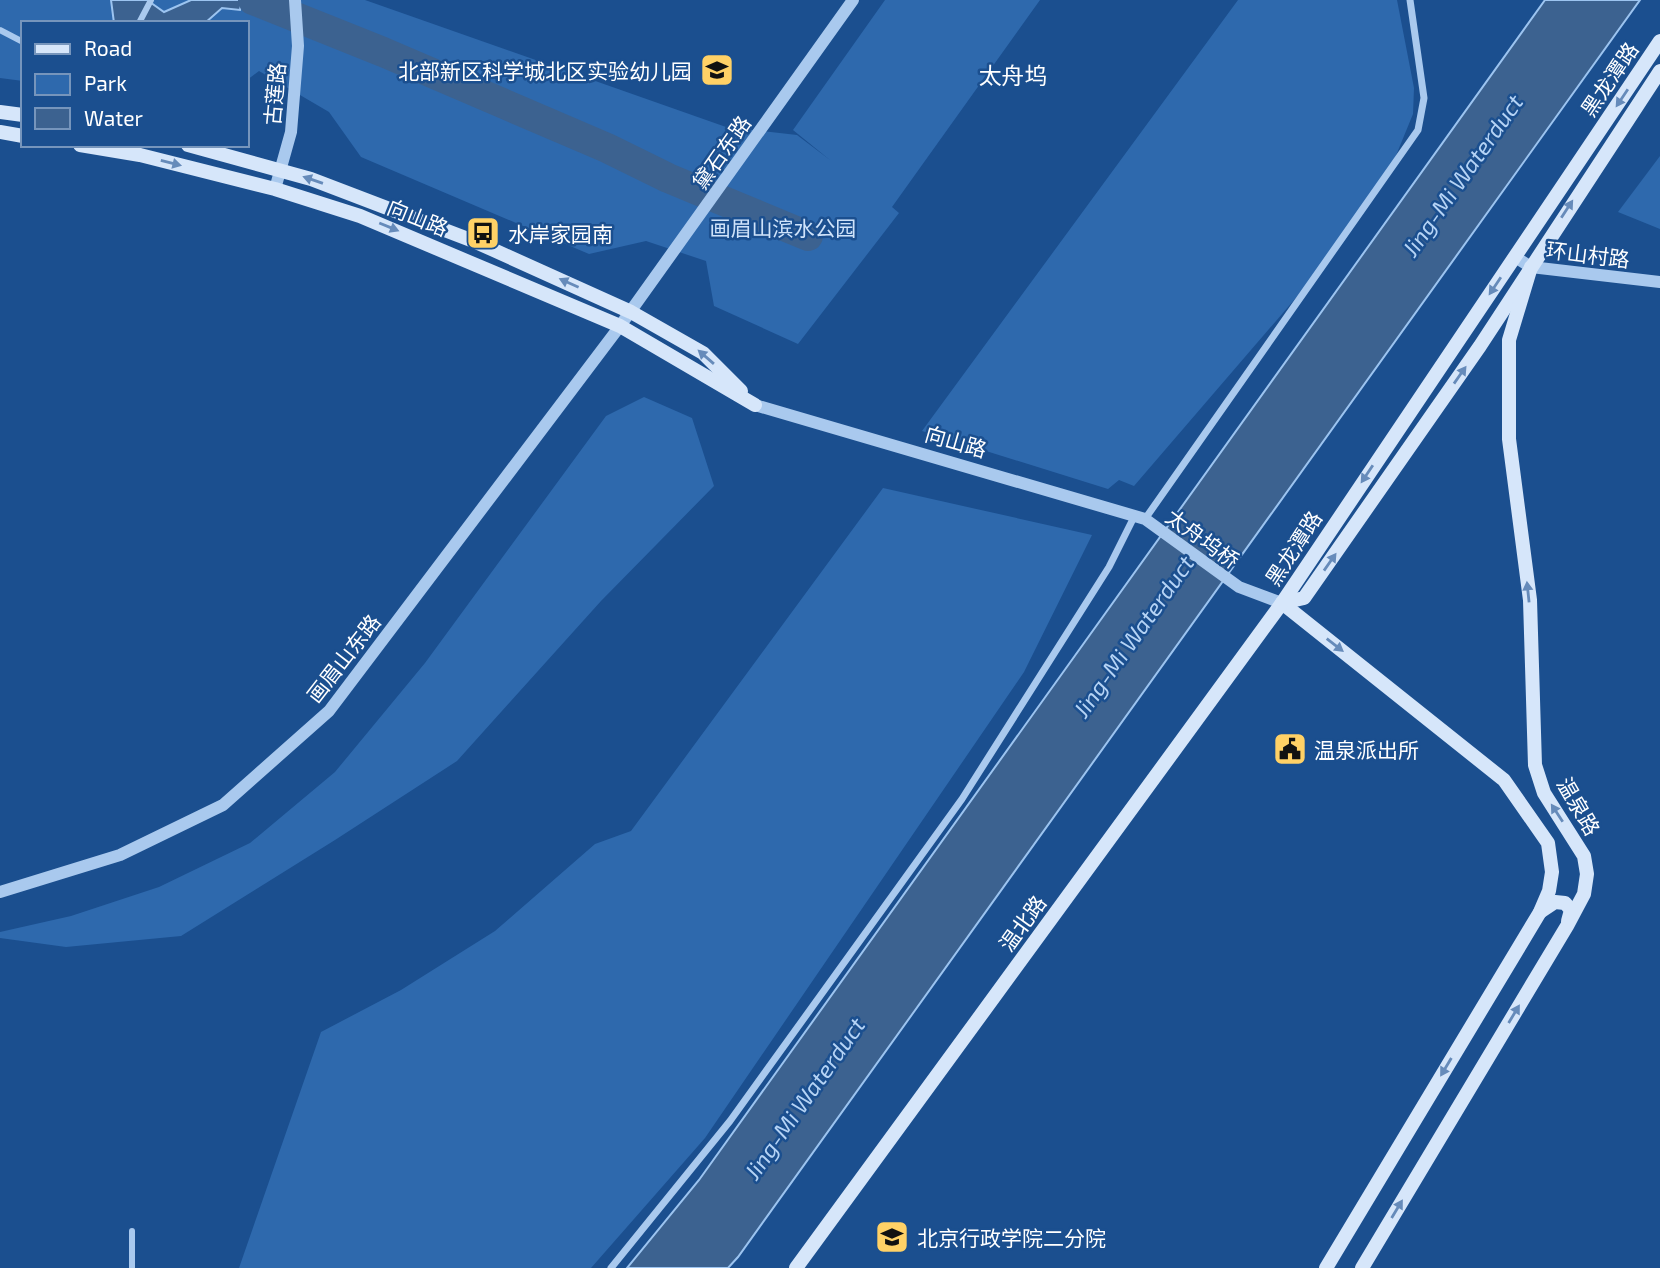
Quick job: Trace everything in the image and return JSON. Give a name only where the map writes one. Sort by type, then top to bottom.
[{"type":"main road","name":"黑龙潭路","points":[[1282,603],[1660,41]]},
{"type":"main road","name":"黑龙潭路","points":[[1282,603],[1304,598],[1531,267],[1660,71]]},
{"type":"main road","points":[[0,112],[21,115]]},
{"type":"main road","points":[[0,132],[21,136]]},
{"type":"main road","name":"向山路","points":[[92,147],[140,155],[275,189],[360,216],[620,327],[755,405]]},
{"type":"main road","name":"向山路","points":[[196,147],[281,169],[450,230],[631,312],[703,353],[755,405]]},
{"type":"main road","name":"温泉路","points":[[1362,1268],[1584,894],[1587,874],[1584,856],[1544,793],[1535,765],[1530,600],[1509,439],[1509,340],[1531,267]]},
{"type":"main road","points":[[1282,603],[1504,780],[1548,843],[1552,872],[1549,891],[1540,912],[1326,1268]]},
{"type":"main road","name":"温北路","points":[[796,1268],[1282,603]]},
{"type":"main road","points":[[1540,912],[1555,902],[1565,903],[1571,910],[1567,926]]},
{"type":"street","points":[[140,21],[151,0]]},
{"type":"street","name":"古莲路","points":[[275,189],[291,132],[298,46],[295,0]]},
{"type":"street","name":"黛石东路","points":[[620,327],[853,0]]},
{"type":"street","points":[[611,1268],[734,1115],[962,799],[1140,517],[1418,130],[1424,99],[1410,0]]},
{"type":"street","points":[[0,30],[21,41]]},
{"type":"street","name":"环山村路","points":[[1515,257],[1531,267],[1660,282]]},
{"type":"street","name":"画眉山东路","points":[[0,892],[120,855],[223,805],[329,711],[620,327]]},
{"type":"street","name":"向山路","points":[[755,405],[1140,517]]},
{"type":"street","name":"太舟坞桥","points":[[1140,517],[1239,587],[1282,603]]},
{"type":"street","points":[[132,1231],[132,1268]]},
{"type":"green space","name":"画眉山滨水公园","points":[[0,0],[365,0],[726,127],[797,135],[830,160],[793,130],[885,0],[1040,0],[892,207],[899,213],[798,344],[714,306],[706,261],[646,241],[589,254],[361,157],[329,112],[259,71],[248,79],[248,21],[21,21],[21,81],[0,78]]},
{"type":"green space","points":[[1238,0],[1397,0],[1414,88],[1413,114],[1388,175],[1343,243],[1134,486],[1119,480],[1108,489],[922,431]]},
{"type":"green space","points":[[1660,156],[1660,229],[1618,212]]},
{"type":"green space","points":[[644,397],[692,418],[714,486],[601,601],[457,761],[181,936],[66,947],[0,938],[0,932],[71,916],[159,887],[250,843],[335,772],[425,663],[606,416]]},
{"type":"green space","points":[[883,488],[1092,535],[1024,672],[705,1138],[591,1268],[239,1268],[321,1032],[401,990],[495,931],[595,844],[631,831]]},
{"type":"water","points":[[111,0],[147,0],[164,12],[191,0],[242,0],[240,10],[222,8],[207,21],[114,21]]},
{"type":"water","name":"Jing-Mi Waterduct","points":[[1545,0],[1640,0],[738,1257],[728,1268],[627,1268],[699,1180]]},
{"type":"waterway","points":[[253,0],[383,52],[607,148],[668,178],[808,236]]},
{"type":"place","name":"北部新区科学城北区实验幼儿园","points":[[717,70]]},
{"type":"place","name":"水岸家园南","points":[[483,233]]},
{"type":"place","name":"温泉派出所","points":[[1290,749]]},
{"type":"place","name":"北京行政学院二分院","points":[[892,1237]]},
{"type":"district","name":"太舟坞","points":[[1013,75]]}]
